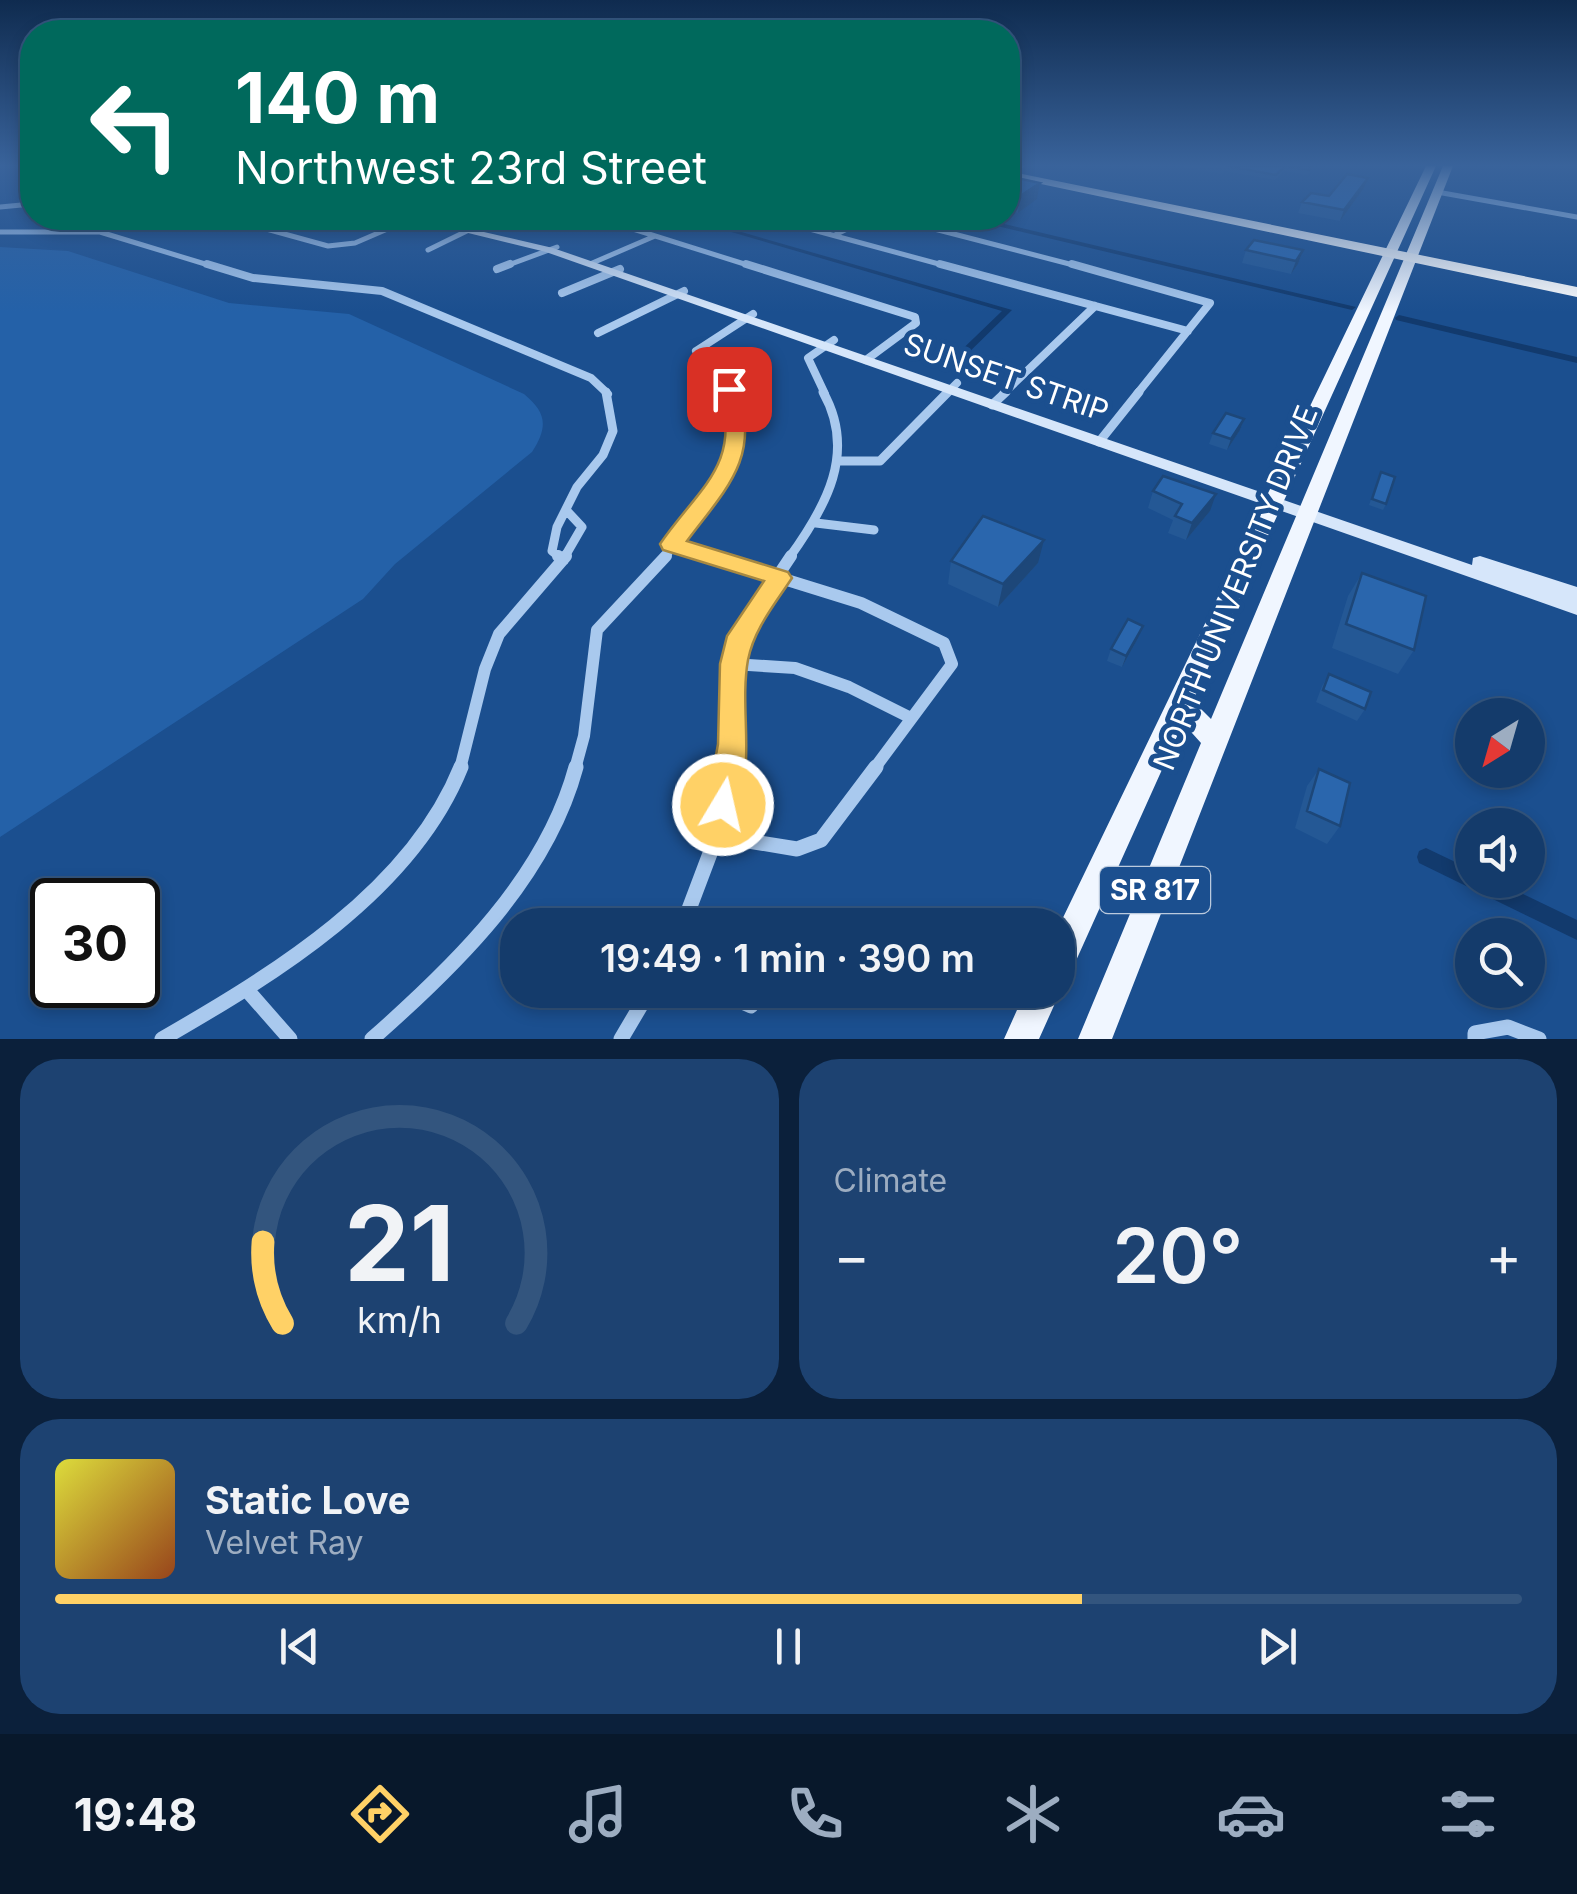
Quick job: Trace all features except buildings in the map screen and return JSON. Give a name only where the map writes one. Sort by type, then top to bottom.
[{"type":"highway","points":[[1221,214],[1577,284]]},
{"type":"highway","points":[[1413,254],[1577,292]]},
{"type":"main road","name":"NORTH UNIVERSITY DRIVE","points":[[1075,926],[1409,214]]},
{"type":"main road","name":"NORTH UNIVERSITY DRIVE","points":[[1095,1039],[1306,508],[1429,214]]},
{"type":"main road","points":[[1180,703],[1215,740]]},
{"type":"main road","points":[[1022,1039],[1036,1008]]},
{"type":"street","points":[[0,232],[48,230],[118,235],[253,278],[362,288],[400,296],[575,369],[609,394],[613,431],[603,455],[577,488],[555,534],[552,552],[563,560]]},
{"type":"street","points":[[270,230],[328,246],[342,246],[383,230]]},
{"type":"street","points":[[428,250],[469,230]]},
{"type":"street","name":"SUNSET STRIP","points":[[481,230],[552,249],[830,343],[1275,497],[1577,608]]},
{"type":"street","points":[[637,230],[915,318],[916,323],[870,357]]},
{"type":"street","points":[[815,230],[1188,330]]},
{"type":"street","points":[[834,235],[844,230]]},
{"type":"street","points":[[939,230],[1207,298],[1210,303],[1103,438]]},
{"type":"street","points":[[594,263],[656,236]]},
{"type":"street","points":[[497,269],[552,249]]},
{"type":"street","points":[[562,293],[616,271]]},
{"type":"street","points":[[598,333],[680,292]]},
{"type":"street","points":[[996,401],[1095,306]]},
{"type":"street","points":[[372,1039],[477,937],[537,854],[584,738],[589,654],[597,630],[726,476],[737,442],[736,410],[729,389],[696,351],[749,316]]},
{"type":"street","points":[[690,908],[718,836],[733,744],[733,664],[740,636],[816,523],[838,461],[833,408],[808,364],[808,358],[830,343]]},
{"type":"street","points":[[838,461],[880,461],[954,386]]},
{"type":"street","name":"SUNSET STRIP","points":[[1306,508],[1577,594]]},
{"type":"street","points":[[568,512],[581,531]]},
{"type":"street","points":[[816,523],[874,530]]},
{"type":"street","points":[[555,534],[581,531]]},
{"type":"street","points":[[162,1039],[247,990],[339,925],[386,882],[454,786],[473,743],[486,666],[499,634],[514,611],[573,551],[581,531]]},
{"type":"street","points":[[672,544],[860,603],[944,643],[951,652],[952,664],[821,840],[809,848],[718,836]]},
{"type":"street","points":[[733,664],[795,668],[911,718]]},
{"type":"street","points":[[247,990],[290,1039]]},
{"type":"street","points":[[621,1039],[639,1008]]},
{"type":"street","points":[[1475,1039],[1476,1033],[1493,1025],[1517,1027],[1539,1039]]},
{"type":"shaded area","points":[[0,247],[68,251],[229,303],[349,314],[524,394],[541,414],[543,428],[532,452],[395,564],[363,599],[0,837]]},
{"type":"waterway","points":[[1020,229],[1352,307]]},
{"type":"waterway","points":[[729,230],[1008,310],[951,365]]},
{"type":"waterway","points":[[1399,318],[1577,360]]},
{"type":"waterway","points":[[1426,857],[1455,871]]},
{"type":"waterway","points":[[1511,898],[1577,930]]},
{"type":"route","points":[[723,805],[733,744],[733,664],[740,636],[779,578],[672,544],[726,476],[737,442],[736,410],[729,389]]}]
